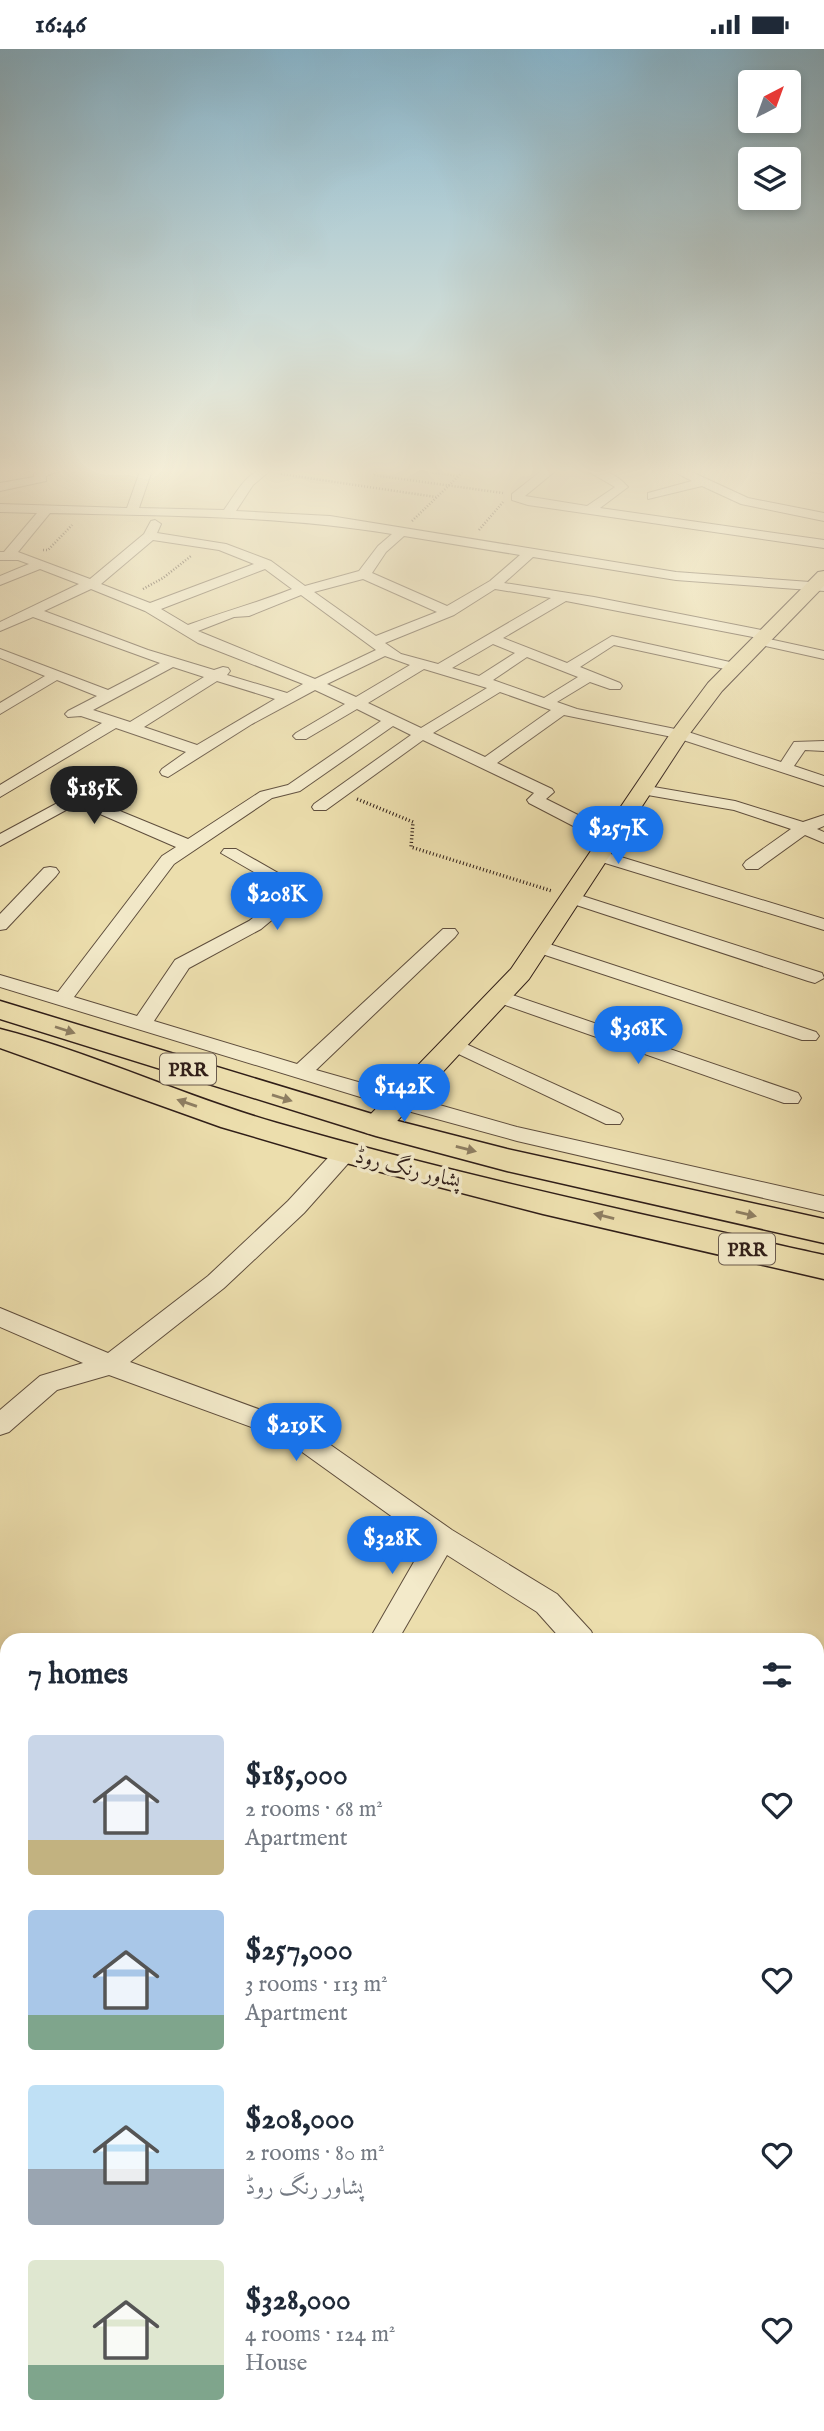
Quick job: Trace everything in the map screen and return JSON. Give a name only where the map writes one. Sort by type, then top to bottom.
[{"type":"highway","name":"پشاور رنگ روڈ","points":[[0,1010],[376,1126],[507,1160],[824,1231]]},
{"type":"highway","name":"پشاور رنگ روڈ","points":[[0,1038],[261,1129],[345,1153],[824,1267]]},
{"type":"main road","points":[[376,1126],[520,974],[680,734],[715,687],[822,583]]},
{"type":"street","points":[[79,579],[150,608],[203,640],[314,684],[546,792],[536,800],[604,847],[824,925]]},
{"type":"street","points":[[0,627],[98,579]]},
{"type":"street","points":[[150,608],[226,579]]},
{"type":"street","points":[[287,579],[396,657],[481,681],[563,709],[680,734],[824,781]]},
{"type":"street","points":[[188,630],[232,613],[244,613],[302,590],[350,579]]},
{"type":"street","points":[[373,579],[449,612]]},
{"type":"street","points":[[168,772],[197,750],[380,646],[449,612],[503,579]]},
{"type":"street","points":[[742,579],[822,583]]},
{"type":"street","points":[[493,585],[564,596],[764,638],[824,655]]},
{"type":"street","points":[[441,669],[564,596]]},
{"type":"street","points":[[33,612],[172,662],[288,698]]},
{"type":"street","points":[[492,639],[615,686]]},
{"type":"street","points":[[569,668],[611,640],[734,667]]},
{"type":"street","points":[[481,681],[527,651]]},
{"type":"street","points":[[0,653],[108,695]]},
{"type":"street","points":[[132,728],[246,656]]},
{"type":"street","points":[[72,714],[172,662]]},
{"type":"street","points":[[301,736],[423,664]]},
{"type":"street","points":[[2,706],[56,675]]},
{"type":"street","points":[[546,703],[589,676]]},
{"type":"street","points":[[320,807],[421,735],[498,687]]},
{"type":"street","points":[[486,764],[563,709]]},
{"type":"street","points":[[72,714],[114,722],[197,750]]},
{"type":"street","points":[[62,1000],[168,860],[266,795],[294,788],[390,721]]},
{"type":"street","points":[[0,792],[114,722]]},
{"type":"street","points":[[785,768],[800,745],[824,746]]},
{"type":"street","points":[[642,790],[735,804],[789,820],[824,838]]},
{"type":"street","points":[[0,841],[76,798],[190,846]]},
{"type":"street","points":[[752,865],[804,828],[824,820]]},
{"type":"street","points":[[142,1024],[181,964],[255,925],[299,890],[230,853]]},
{"type":"street","points":[[0,925],[50,873]]},
{"type":"street","points":[[570,897],[815,977]]},
{"type":"street","points":[[302,1072],[449,933]]},
{"type":"street","points":[[537,946],[809,1035]]},
{"type":"street","points":[[0,981],[400,1102],[517,1133],[824,1204]]},
{"type":"street","points":[[498,996],[791,1098]]},
{"type":"street","points":[[455,1045],[612,1119]]},
{"type":"street","points":[[0,1425],[49,1383],[110,1365],[216,1282],[296,1207],[345,1153]]},
{"type":"street","points":[[0,1317],[110,1365],[293,1432],[442,1538],[547,1603],[575,1633]]},
{"type":"street","points":[[387,1633],[442,1538]]},
{"type":"path","points":[[126,598],[161,579]]},
{"type":"path","points":[[340,792],[413,822],[411,846],[570,897]]}]
